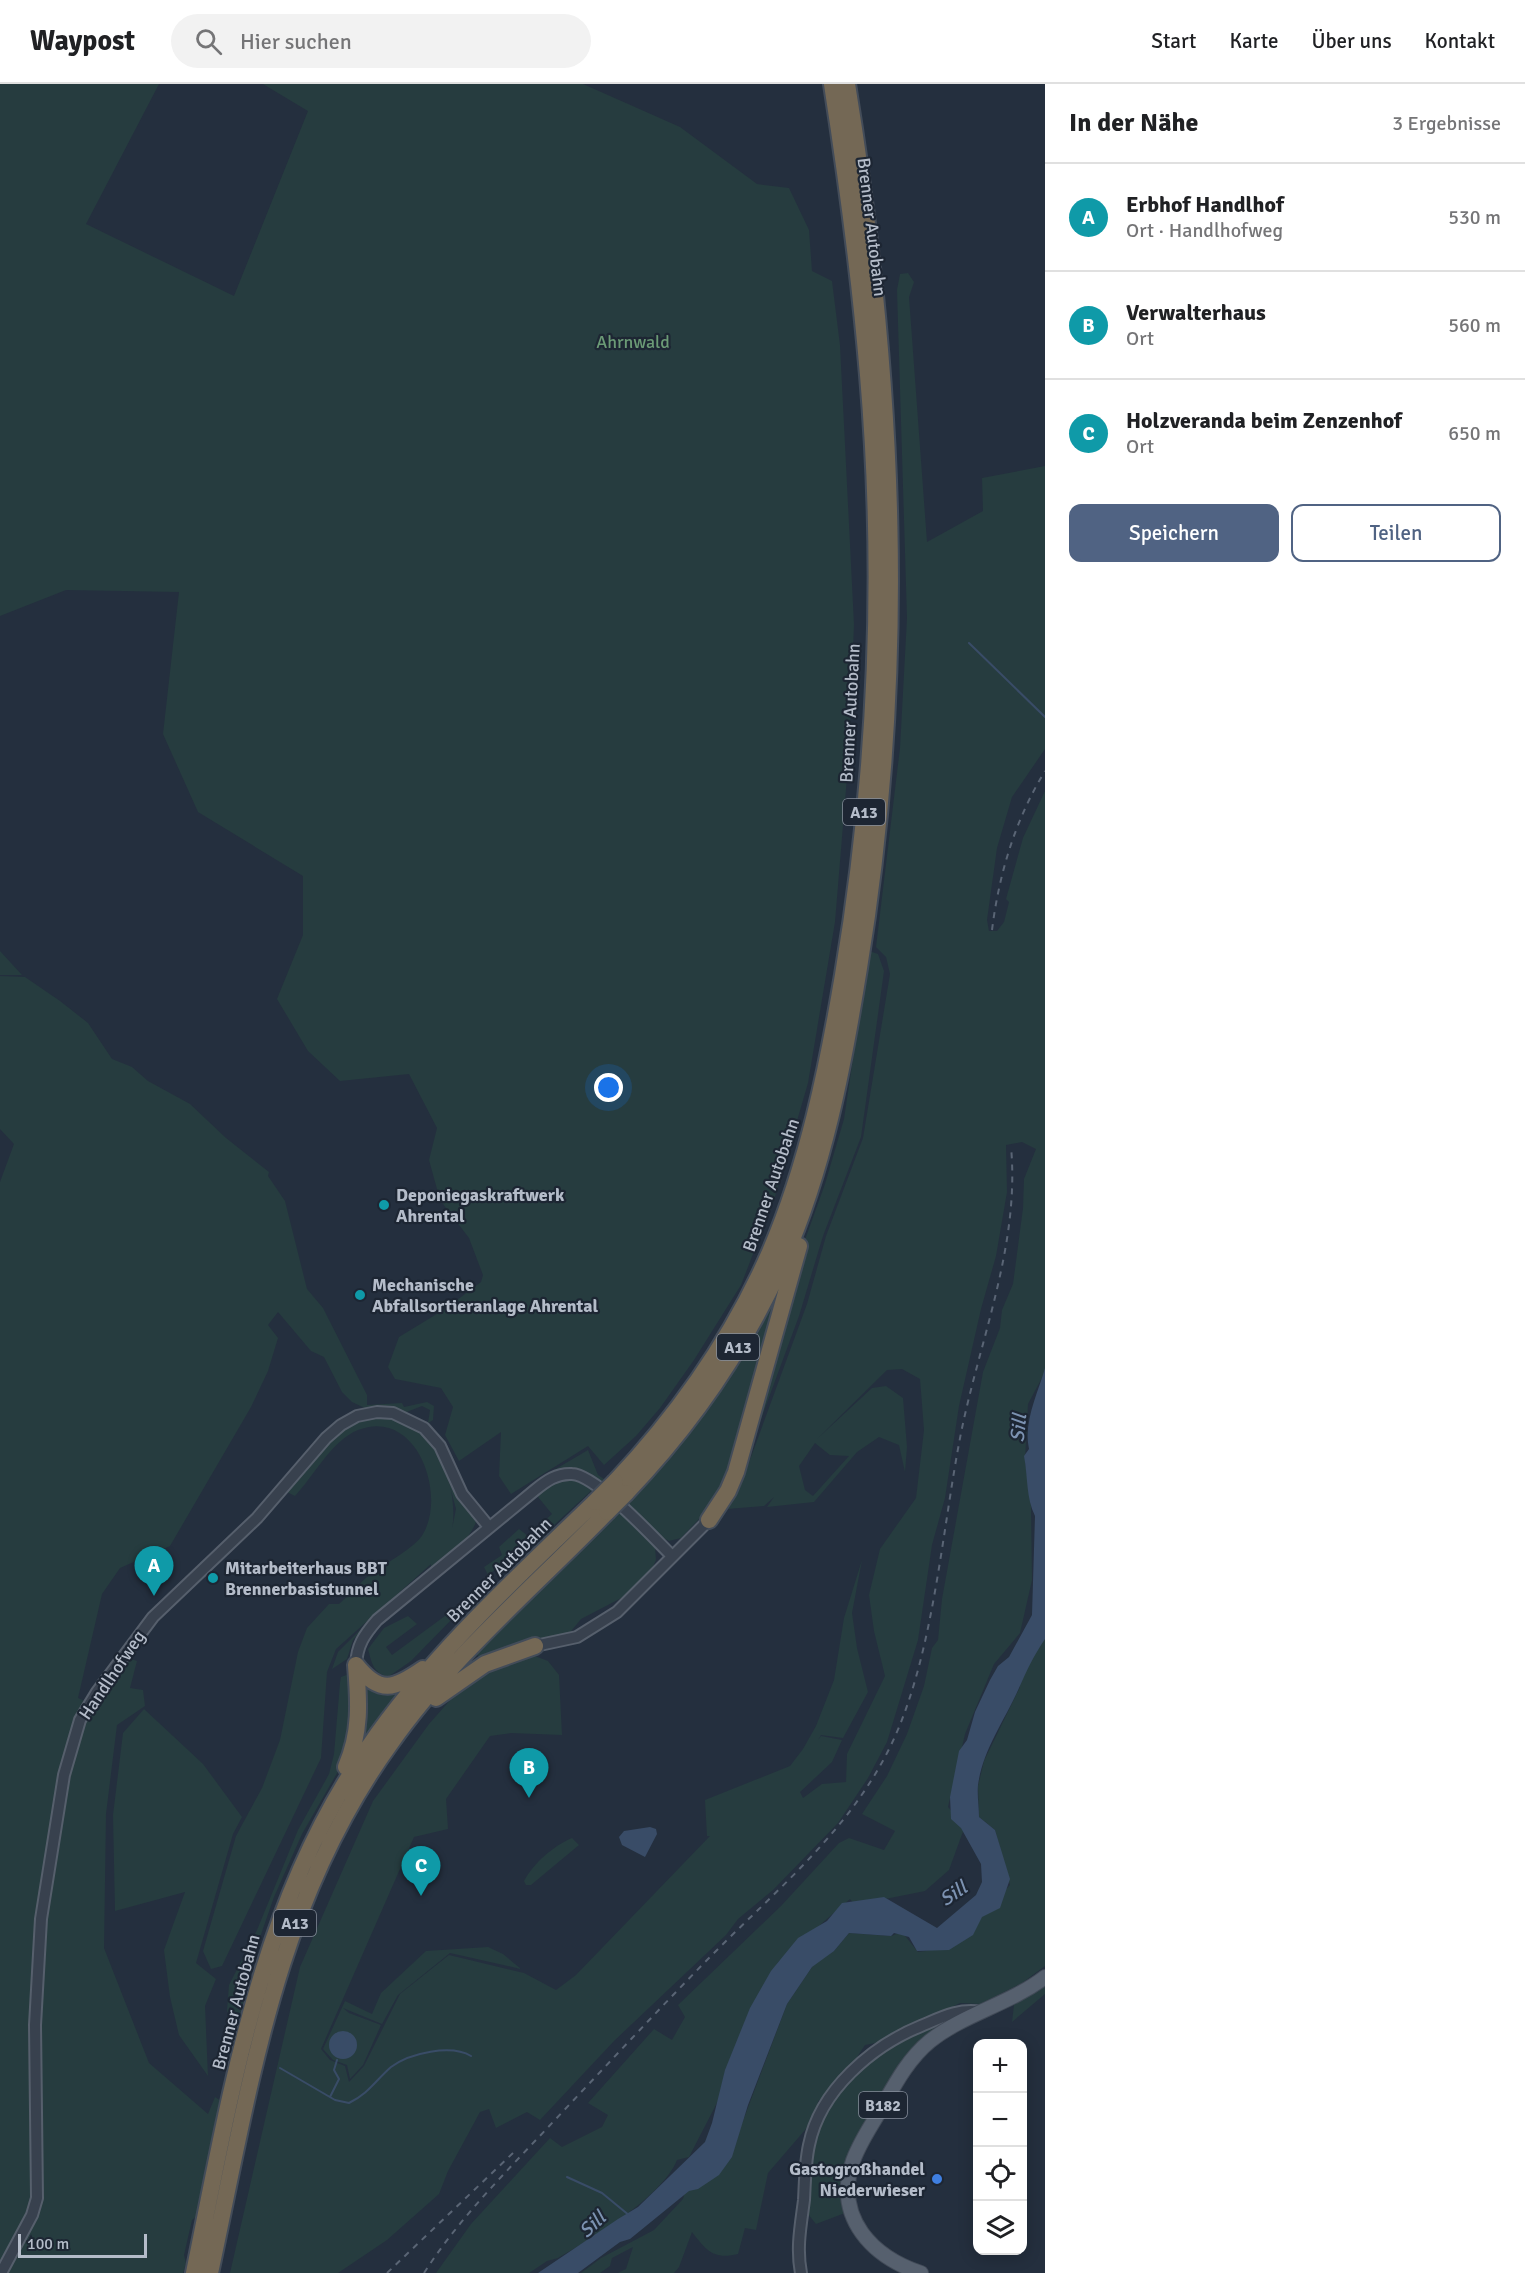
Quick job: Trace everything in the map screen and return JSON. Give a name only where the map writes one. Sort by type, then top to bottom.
[{"type":"highway","name":"Brenner Autobahn","points":[[620,1487],[705,1371],[734,1324],[770,1253],[811,1135],[833,1033],[847,951],[868,764],[875,618],[875,501],[869,379],[858,269],[832,84]]},
{"type":"highway","name":"Brenner Autobahn","points":[[210,2273],[262,2034],[290,1936],[313,1878],[363,1783],[407,1721],[468,1650],[620,1487],[693,1414],[735,1353],[784,1259],[814,1179],[843,1064],[870,898],[882,788],[889,667],[891,531],[885,378],[871,243],[848,84]]},
{"type":"highway","points":[[709,1520],[728,1491],[736,1472],[806,1224],[814,1179]]},
{"type":"highway","name":"Brenner Autobahn","points":[[194,2273],[249,2019],[274,1933],[321,1826],[367,1749],[442,1655],[601,1507]]},
{"type":"highway","points":[[407,1721],[470,1673],[501,1657],[535,1646]]},
{"type":"highway","points":[[356,1665],[372,1682],[389,1687],[411,1677],[442,1655]]},
{"type":"highway","points":[[321,1826],[356,1739],[359,1708],[356,1665]]},
{"type":"main road","name":"B182","points":[[921,2273],[885,2257],[864,2235],[850,2209],[848,2188],[850,2171],[868,2131],[914,2056],[937,2036],[1045,1977]]},
{"type":"street","name":"Handlhofweg","points":[[1,2273],[32,2215],[37,2198],[35,2025],[41,1919],[63,1775],[78,1725],[97,1692],[153,1617],[263,1511],[326,1438],[341,1425],[357,1416],[377,1412],[393,1413],[424,1428],[440,1446],[462,1494],[489,1527]]},
{"type":"street","points":[[356,1665],[357,1649],[363,1635],[377,1620],[489,1527],[549,1480],[563,1474],[579,1474],[596,1484],[672,1556]]},
{"type":"street","points":[[535,1646],[577,1637],[624,1606],[709,1520]]},
{"type":"street","points":[[801,2273],[799,2232],[809,2146],[817,2123],[834,2094],[869,2055],[912,2030],[964,2010],[984,2012]]},
{"type":"green space","name":"Ahrnwald","points":[[0,84],[159,84],[86,224],[234,296],[308,111],[263,84],[583,84],[680,127],[757,184],[789,188],[809,230],[812,271],[832,281],[840,345],[854,624],[849,753],[835,922],[808,1083],[774,1200],[741,1285],[694,1360],[660,1408],[636,1436],[604,1465],[588,1446],[511,1494],[499,1476],[501,1432],[459,1461],[445,1435],[453,1407],[441,1388],[395,1379],[388,1367],[399,1337],[445,1309],[481,1282],[483,1275],[469,1238],[440,1200],[429,1160],[437,1128],[409,1074],[340,1081],[308,1051],[277,999],[303,935],[303,876],[198,812],[163,734],[179,592],[66,590],[0,616]]},
{"type":"green space","points":[[908,273],[914,282],[909,297],[927,542],[983,511],[982,478],[1045,466],[1045,749],[1012,797],[997,848],[987,920],[989,931],[997,931],[1004,922],[1009,902],[1006,899],[1023,838],[1045,791],[1045,1372],[1028,1404],[1025,1460],[1031,1506],[1032,1580],[1020,1633],[994,1664],[965,1734],[948,1807],[965,1826],[949,1870],[925,1891],[855,1905],[850,1899],[821,1924],[797,1953],[779,1961],[752,2009],[730,2059],[720,2097],[689,2157],[677,2160],[669,2174],[642,2202],[589,2239],[529,2273],[436,2273],[471,2224],[550,2138],[562,2147],[602,2127],[608,2115],[588,2103],[654,2029],[672,2040],[685,2017],[678,2005],[781,1906],[839,1843],[849,1838],[884,1850],[895,1831],[862,1814],[887,1776],[907,1734],[924,1686],[932,1648],[938,1640],[942,1599],[983,1372],[1000,1328],[1002,1310],[1013,1284],[1023,1208],[1024,1179],[1036,1149],[1022,1142],[1006,1145],[1007,1192],[996,1256],[981,1309],[959,1406],[945,1498],[932,1545],[918,1640],[887,1742],[868,1778],[838,1823],[773,1890],[738,1919],[726,1935],[614,2041],[540,2120],[527,2112],[496,2128],[489,2109],[480,2112],[448,2171],[439,2194],[387,2240],[338,2273],[230,2273],[300,1967],[373,1801],[429,1724],[476,1671],[527,1653],[548,1661],[559,1675],[562,1735],[511,1733],[490,1736],[446,1799],[448,1829],[414,1837],[321,2049],[330,2060],[345,2066],[349,2082],[364,2066],[400,1994],[449,1955],[524,1973],[556,1990],[576,1975],[710,1836],[707,1836],[705,1800],[790,1766],[816,1726],[834,1680],[844,1618],[862,1560],[852,1613],[857,1648],[868,1692],[843,1738],[821,1735],[818,1740],[821,1736],[842,1740],[832,1762],[800,1792],[803,1798],[822,1784],[846,1782],[847,1754],[885,1676],[874,1631],[869,1595],[880,1549],[916,1498],[924,1430],[920,1379],[902,1369],[887,1370],[817,1439],[872,1388],[886,1386],[903,1398],[907,1447],[905,1472],[899,1445],[879,1437],[857,1452],[814,1502],[767,1507],[774,1497],[764,1506],[727,1509],[744,1476],[807,1304],[826,1236],[863,1138],[890,974],[886,957],[876,947],[900,748],[907,618],[897,290],[900,274]],"holes":[[[815,1443],[830,1455],[849,1456],[813,1496],[805,1490],[799,1466]]]},
{"type":"green space","points":[[0,951],[22,975],[0,975]]},
{"type":"green space","points":[[869,951],[878,954],[884,971],[861,1137],[823,1236],[799,1316],[733,1495],[706,1517],[699,1519],[681,1538],[669,1541],[660,1536],[625,1505],[802,1248],[825,1184],[844,1119]]},
{"type":"green space","points":[[0,976],[25,977],[60,1001],[88,1023],[112,1059],[132,1067],[148,1081],[190,1104],[226,1138],[269,1172],[268,1176],[285,1201],[307,1289],[323,1308],[367,1395],[367,1405],[402,1403],[404,1407],[427,1402],[434,1406],[433,1420],[428,1423],[430,1410],[422,1406],[404,1413],[367,1409],[352,1402],[342,1392],[324,1357],[311,1351],[278,1312],[268,1325],[278,1338],[268,1371],[251,1407],[170,1546],[120,1568],[102,1594],[78,1698],[91,1704],[115,1682],[128,1658],[137,1661],[130,1688],[143,1690],[145,1706],[117,1725],[106,1814],[104,1948],[149,2063],[208,2114],[215,2097],[221,2101],[196,2217],[192,2220],[184,2255],[186,2263],[183,2273],[0,2273],[0,1182],[14,1144],[0,1129]]},
{"type":"green space","points":[[369,1417],[388,1418],[406,1423],[419,1431],[439,1456],[476,1522],[468,1536],[457,1548],[431,1569],[431,1564],[336,1649],[327,1672],[321,1758],[222,1966],[211,1969],[203,1951],[236,1836],[262,1788],[280,1740],[298,1652],[307,1628],[329,1604],[339,1604],[378,1569],[414,1544],[423,1534],[429,1517],[431,1497],[428,1477],[421,1458],[410,1442],[396,1431],[378,1426],[358,1430],[339,1442],[295,1496],[285,1491],[333,1439]],"holes":[[[451,1489],[456,1509],[451,1534],[453,1519]]]},
{"type":"green space","points":[[588,1450],[598,1475],[604,1479],[553,1526],[488,1575],[484,1567],[502,1555],[499,1547],[519,1529],[528,1536],[552,1514],[538,1497],[543,1488],[537,1480]]},
{"type":"green space","points":[[620,1512],[655,1547],[656,1560],[651,1571],[629,1594],[581,1619],[568,1635],[482,1661],[475,1652]]},
{"type":"green space","points":[[449,1613],[453,1618],[411,1661],[388,1677],[376,1670],[368,1649],[384,1628],[408,1616],[417,1624],[386,1647],[392,1655]]},
{"type":"green space","points":[[370,1620],[353,1640],[347,1659],[332,1669],[338,1652]]},
{"type":"green space","points":[[1045,1636],[1045,1966],[1022,1983],[980,2004],[960,2003],[880,2042],[865,2045],[834,2092],[818,2101],[817,2116],[768,2173],[756,2230],[745,2228],[738,2254],[722,2256],[711,2252],[692,2232],[679,2267],[674,2273],[618,2273],[626,2269],[633,2247],[612,2258],[610,2266],[600,2273],[581,2273],[601,2258],[654,2230],[683,2199],[688,2182],[735,2142],[787,2004],[812,1967],[829,1949],[834,1951],[849,1933],[891,1936],[902,1932],[918,1952],[933,1949],[946,1944],[970,1928],[1010,1885],[995,1830],[979,1817],[978,1786],[984,1761],[1020,1687],[1017,1674]]},
{"type":"green space","points":[[349,1674],[356,1705],[344,1761],[302,1834],[274,1897],[258,1943],[237,2027],[227,2011],[229,1985],[257,1930],[298,1830],[329,1774],[334,1754],[341,1677]]},
{"type":"green space","points":[[360,1676],[406,1685],[354,1757]]},
{"type":"green space","points":[[144,1709],[203,1764],[242,1817],[233,1834],[196,1963],[216,1979],[205,2006],[208,2076],[179,2035],[170,1997],[164,1950],[185,1892],[115,1911],[113,1815],[123,1733]]},
{"type":"green space","points":[[572,1838],[579,1845],[531,1885],[526,1885],[524,1881],[539,1862],[551,1850]]},
{"type":"green space","points":[[488,1947],[503,1954],[521,1969],[450,1953],[398,1995],[382,2024],[343,2008],[349,2013],[381,2025],[363,2065],[350,2079],[347,2065],[333,2060],[323,2049],[345,2001],[372,2014],[381,1993],[426,1951]]},
{"type":"green space","points":[[1045,1982],[1045,1994],[1012,2022],[1014,2005]]},
{"type":"green space","points":[[962,2013],[933,2032],[848,2156],[843,2184],[845,2213],[816,2224],[804,2209],[810,2148],[828,2106],[864,2061],[900,2038]]},
{"type":"water","points":[[1045,1368],[1045,1639],[989,1747],[978,1785],[979,1817],[995,1830],[1010,1879],[1000,1908],[982,1917],[973,1935],[949,1950],[917,1951],[909,1937],[894,1933],[891,1936],[849,1933],[834,1951],[812,1967],[787,2004],[748,2105],[732,2157],[719,2175],[698,2189],[689,2191],[630,2239],[620,2242],[578,2273],[538,2273],[638,2207],[705,2142],[725,2070],[750,2008],[771,1971],[798,1938],[827,1921],[842,1903],[884,1897],[937,1928],[976,1895],[982,1882],[981,1864],[961,1828],[951,1819],[950,1797],[959,1751],[967,1740],[975,1712],[998,1666],[1009,1657],[1032,1615],[1035,1516],[1029,1495],[1024,1456],[1029,1449],[1028,1428]]},
{"type":"water","points":[[650,1827],[656,1829],[657,1834],[645,1857],[622,1845],[619,1837],[624,1831]]},
{"type":"water","points":[[343,2031],[353,2035],[357,2045],[353,2055],[343,2059],[333,2055],[329,2045],[333,2035]]},
{"type":"waterway","points":[[969,643],[1045,717]]},
{"type":"waterway","points":[[280,2068],[335,2100],[349,2103],[367,2091],[391,2067],[419,2054],[453,2051],[471,2056]]},
{"type":"waterway","points":[[330,2097],[339,2079],[334,2070],[337,2060]]},
{"type":"waterway","points":[[567,2177],[602,2193],[630,2216]]},
{"type":"railway","points":[[992,930],[999,888],[1010,848],[1025,809],[1045,771]]},
{"type":"railway","points":[[424,2273],[469,2213],[502,2176],[709,1958],[810,1858],[833,1832],[875,1775],[892,1743],[918,1671],[935,1591],[961,1433],[1004,1255],[1010,1219],[1011,1147]]},
{"type":"railway","points":[[387,2273],[513,2153]]},
{"type":"place","name":"Deponiegaskraftwerk Ahrental","points":[[384,1205]]},
{"type":"place","name":"Mechanische Abfallsortieranlage Ahrental","points":[[360,1295]]},
{"type":"place","name":"Mitarbeiterhaus BBT Brennerbasistunnel","points":[[213,1578]]},
{"type":"place","name":"Erbhof Handlhof","points":[[154,1596]]},
{"type":"place","name":"Verwalterhaus","points":[[529,1798]]},
{"type":"place","name":"Holzveranda beim Zenzenhof","points":[[421,1896]]},
{"type":"place","name":"Gastogroßhandel Niederwieser","points":[[937,2179]]},
{"type":"water label","name":"Sill","points":[[1018,1428]]},
{"type":"water label","name":"Sill","points":[[953,1893]]},
{"type":"water label","name":"Sill","points":[[592,2224]]}]
